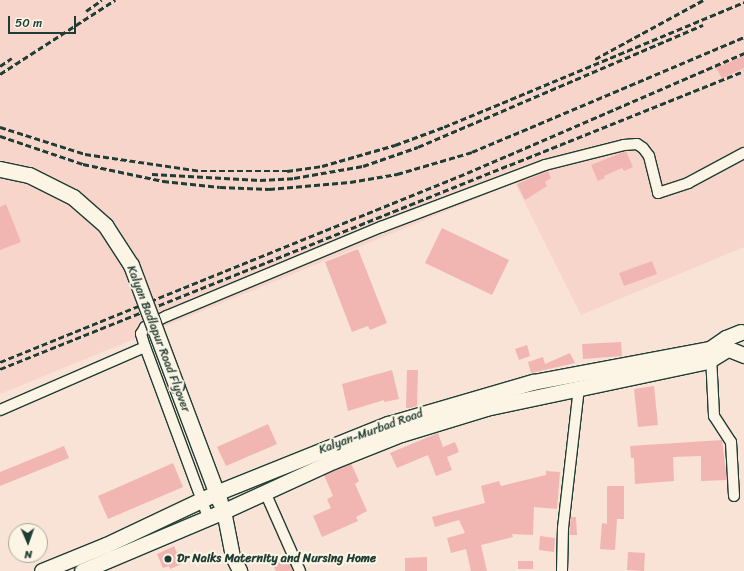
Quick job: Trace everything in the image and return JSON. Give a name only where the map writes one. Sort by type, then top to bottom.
[{"type":"main road","name":"Kalyan Badlapur Road Flyover","points":[[0,169],[29,175],[73,197],[105,225],[131,265],[224,511]]},
{"type":"main road","name":"Kalyan-Murbad Road","points":[[43,571],[106,545],[201,499],[212,481],[461,401],[534,382],[729,344]]},
{"type":"main road","name":"Kalyan-Murbad Road","points":[[82,571],[224,511],[333,461],[429,425],[486,408],[579,387],[729,344]]},
{"type":"street","points":[[208,517],[145,347],[142,330],[167,316],[381,227],[545,165],[624,145],[637,144],[643,148],[649,156],[658,193],[688,183],[744,153]]},
{"type":"street","points":[[729,344],[714,416],[731,442],[734,496]]},
{"type":"street","points":[[0,410],[145,347]]},
{"type":"street","points":[[562,571],[563,528],[579,387]]},
{"type":"street","points":[[265,492],[300,571]]},
{"type":"street","points":[[224,511],[234,557],[240,571]]},
{"type":"shaded area","points":[[0,0],[744,0],[744,247],[581,315],[515,183],[0,394]]},
{"type":"building","points":[[744,56],[744,68],[722,78],[716,68]]},
{"type":"building","points":[[626,151],[633,167],[624,171],[622,168],[604,176],[605,178],[598,181],[591,165]]},
{"type":"building","points":[[548,171],[551,178],[545,182],[547,186],[525,200],[517,184]]},
{"type":"building","points":[[6,204],[21,242],[0,250],[0,207]]},
{"type":"building","points":[[442,228],[509,260],[492,295],[425,263]]},
{"type":"building","points":[[358,249],[387,323],[370,330],[368,326],[352,332],[325,262]]},
{"type":"building","points":[[652,261],[657,274],[624,286],[619,273]]},
{"type":"building","points":[[621,342],[622,356],[583,359],[582,344]]},
{"type":"building","points":[[527,345],[530,356],[519,360],[515,349]]},
{"type":"building","points":[[570,353],[575,363],[531,373],[528,362],[543,357],[545,364]]},
{"type":"building","points":[[392,370],[399,399],[384,402],[384,400],[348,411],[342,384]]},
{"type":"building","points":[[407,370],[418,370],[417,406],[410,408],[406,408]]},
{"type":"building","points":[[654,386],[658,425],[638,427],[634,389]]},
{"type":"building","points":[[268,424],[277,444],[226,466],[217,447]]},
{"type":"building","points":[[438,433],[443,447],[455,442],[459,452],[447,457],[452,470],[436,476],[428,455],[397,468],[390,453]]},
{"type":"building","points":[[722,440],[727,480],[701,481],[701,456],[673,457],[674,481],[635,484],[634,458],[631,458],[630,446]]},
{"type":"building","points":[[64,446],[69,458],[0,486],[0,472]]},
{"type":"building","points":[[173,463],[183,487],[108,519],[98,496]]},
{"type":"building","points":[[351,463],[359,481],[355,484],[367,511],[356,517],[358,521],[322,537],[313,516],[331,508],[327,499],[333,496],[324,475]]},
{"type":"building","points":[[546,471],[560,472],[557,509],[534,507],[533,535],[512,534],[513,537],[481,545],[487,571],[471,571],[466,549],[451,553],[447,538],[465,533],[459,520],[435,527],[432,517],[485,503],[481,486],[499,481],[501,486],[546,475]]},
{"type":"building","points":[[607,486],[624,486],[624,519],[617,519],[615,550],[600,549],[602,523],[607,524]]},
{"type":"building","points":[[571,517],[576,517],[577,535],[569,535]]},
{"type":"building","points":[[540,536],[555,538],[554,552],[539,550]]},
{"type":"building","points":[[174,546],[182,564],[170,569],[169,566],[163,568],[157,554]]},
{"type":"building","points":[[628,552],[645,553],[644,571],[627,570]]},
{"type":"building","points":[[286,554],[293,571],[276,571],[271,561]]},
{"type":"building","points":[[427,557],[427,571],[405,571],[405,558]]},
{"type":"building","points":[[518,561],[533,561],[533,569],[518,569]]},
{"type":"railway","points":[[86,11],[102,0]]},
{"type":"railway","points":[[0,74],[115,0]]},
{"type":"railway","points":[[595,59],[703,0]]},
{"type":"railway","points":[[0,127],[85,154],[201,171],[287,171],[322,166],[395,145],[444,127],[744,2]]},
{"type":"railway","points":[[152,174],[260,180],[294,178],[363,166],[418,147],[703,25]]},
{"type":"railway","points":[[0,136],[83,164],[163,181],[220,187],[269,189],[350,182],[397,174],[472,152],[744,37]]},
{"type":"railway","points":[[0,362],[467,173],[744,53]]},
{"type":"railway","points":[[0,66],[12,58]]},
{"type":"railway","points":[[0,369],[744,71]]},
{"type":"place","name":"Dr Naiks Maternity and Nursing Home","points":[[168,559]]}]
